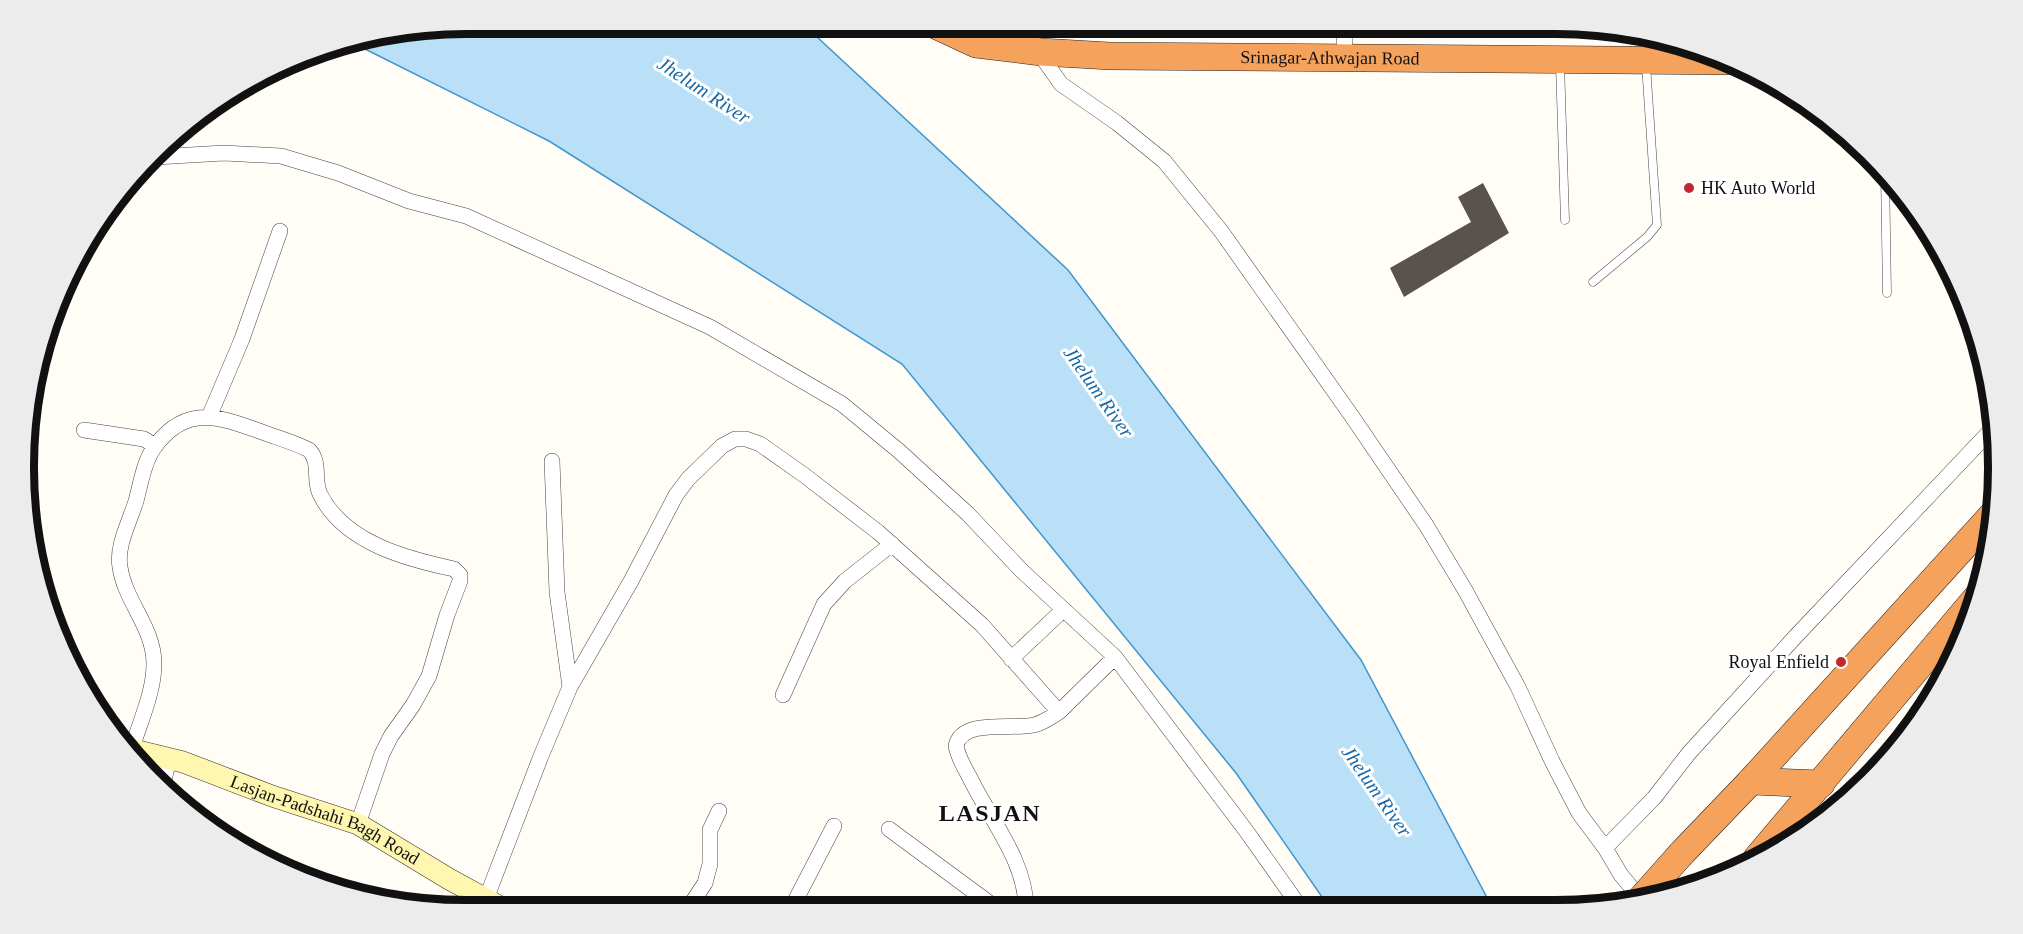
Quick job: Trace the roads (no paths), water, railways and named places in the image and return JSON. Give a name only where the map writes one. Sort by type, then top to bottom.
[{"type":"highway","name":"Srinagar-Athwajan Road","points":[[982,34],[1041,52],[1110,56],[1645,60],[1694,57]]},
{"type":"highway","points":[[1650,889],[1985,523]]},
{"type":"highway","points":[[1770,843],[1963,614]]},
{"type":"highway","points":[[1751,781],[1821,784]]},
{"type":"street","points":[[1344,34],[1344,59]]},
{"type":"street","points":[[1041,52],[1049,69],[1061,84],[1117,123],[1164,160],[1221,231],[1426,525],[1465,590],[1518,687],[1579,813],[1635,892]]},
{"type":"street","points":[[166,156],[224,153],[281,156],[338,173],[409,201],[466,216],[710,327],[842,404],[899,451],[968,514],[1022,571],[1115,657],[1247,832],[1295,900]]},
{"type":"street","points":[[209,417],[242,339],[280,231]]},
{"type":"street","points":[[135,743],[154,667],[153,646],[122,579],[119,564],[123,538],[148,460],[155,446],[174,428],[187,420],[204,416],[235,422],[309,450],[316,462],[317,487],[323,500],[357,534],[382,548],[425,563],[454,569],[460,575],[429,676],[414,705],[387,745],[358,824]]},
{"type":"street","points":[[84,430],[144,439],[155,446]]},
{"type":"street","points":[[1605,848],[1654,798],[1689,753],[1796,636],[1987,434]]},
{"type":"street","points":[[486,899],[540,756],[570,687],[631,581],[676,495],[688,479],[722,446],[735,439],[746,439],[760,444],[804,475],[891,544],[960,603],[1059,712]]},
{"type":"street","points":[[552,461],[557,592],[570,687]]},
{"type":"street","points":[[783,695],[824,604],[845,581],[891,544]]},
{"type":"street","points":[[1011,659],[1063,610]]},
{"type":"street","points":[[1026,900],[1020,872],[976,791],[956,746],[960,737],[973,729],[1037,725],[1059,712],[1115,657]]},
{"type":"street","name":"Lasjan-Padshahi Bagh Road","points":[[141,751],[183,762],[272,796],[358,824],[448,879],[486,899]]},
{"type":"street","points":[[165,777],[169,758]]},
{"type":"street","points":[[694,900],[705,883],[710,864],[710,830],[719,810]]},
{"type":"street","points":[[795,900],[834,826]]},
{"type":"street","points":[[889,829],[985,900]]},
{"type":"lane","points":[[1560,59],[1565,220]]},
{"type":"lane","points":[[1593,282],[1647,237],[1657,225],[1645,60]]},
{"type":"lane","points":[[1885,187],[1887,293]]},
{"type":"water","name":"Jhelum River","points":[[467,34],[814,34],[1068,270],[1361,660],[1488,900],[1324,900],[1236,773],[902,364],[549,141],[362,48],[411,38]]},
{"type":"place","name":"HK Auto World","points":[[1689,188]]},
{"type":"place","name":"Royal Enfield","points":[[1841,662]]},
{"type":"district","name":"LASJAN","points":[[990,813]]}]
